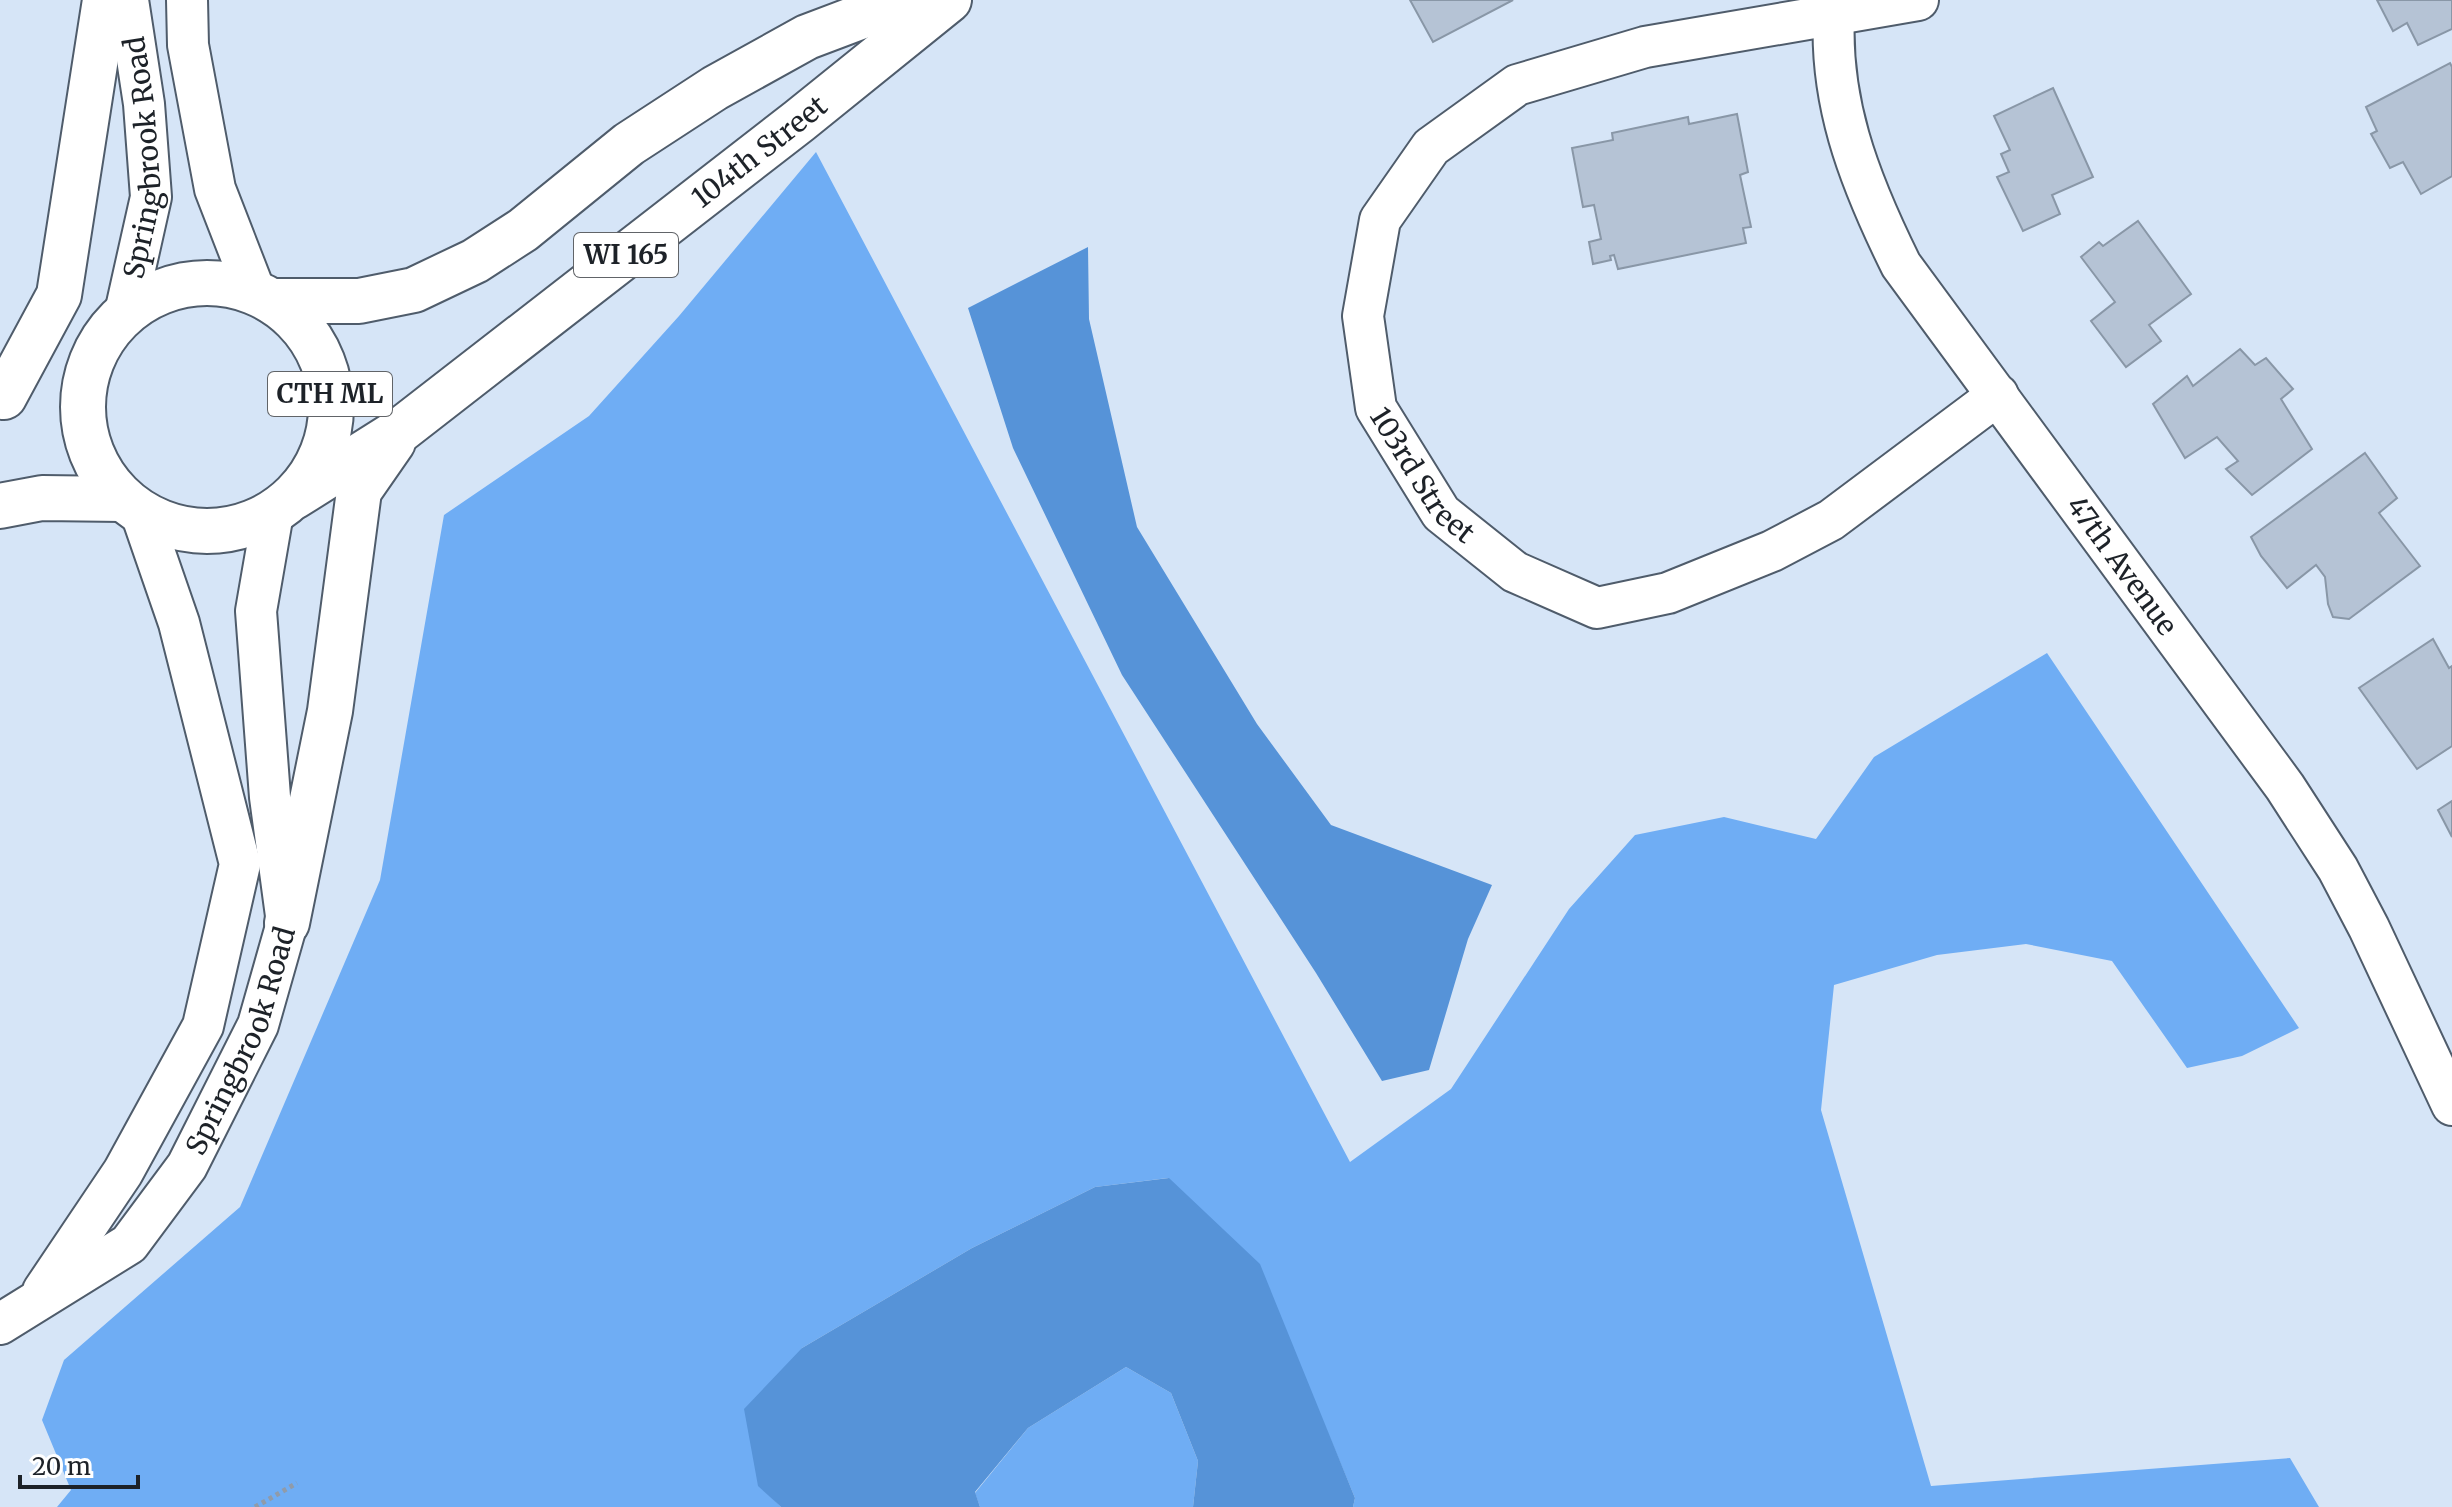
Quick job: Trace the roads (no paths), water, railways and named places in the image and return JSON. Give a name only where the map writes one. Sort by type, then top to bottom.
[{"type":"main road","points":[[2,398],[59,295],[105,0]]},
{"type":"main road","name":"WI 165","points":[[2,398],[113,327],[154,294],[187,284],[222,283],[264,296],[359,301],[414,290],[475,261],[523,230],[629,144],[715,88],[807,37],[905,0]]},
{"type":"main road","name":"104th Street","points":[[284,505],[402,429],[799,121],[949,0]]},
{"type":"main road","name":"CTH ML","points":[[264,296],[311,338],[328,378],[331,421],[319,462],[284,505]]},
{"type":"main road","name":"CTH ML","points":[[113,327],[85,382],[83,424],[96,465],[132,506]]},
{"type":"main road","points":[[287,923],[330,711],[359,491],[402,429]]},
{"type":"main road","name":"WI 165","points":[[0,506],[42,498],[132,506],[173,528],[208,532],[241,527],[284,505]]},
{"type":"street","name":"Springbrook Road","points":[[113,327],[151,197],[144,104],[128,0]]},
{"type":"street","name":"Springbrook Road","points":[[187,0],[188,45],[215,189],[264,296]]},
{"type":"street","name":"103rd Street","points":[[1918,0],[1831,5],[1645,47],[1517,85],[1431,147],[1380,220],[1363,316],[1376,408],[1441,513],[1515,572],[1597,608],[1668,593],[1772,551],[1831,520],[1998,395]]},
{"type":"street","name":"47th Avenue","points":[[1831,5],[1835,80],[1850,146],[1877,219],[1901,265],[2285,787],[2330,857],[2369,928],[2452,1105]]},
{"type":"street","name":"Springbrook Road","points":[[0,1324],[129,1244],[187,1166],[258,1025],[287,923],[270,797],[256,611],[284,505]]},
{"type":"street","name":"Springbrook Road","points":[[34,1304],[123,1172],[203,1026],[240,864],[179,623],[132,506]]}]
